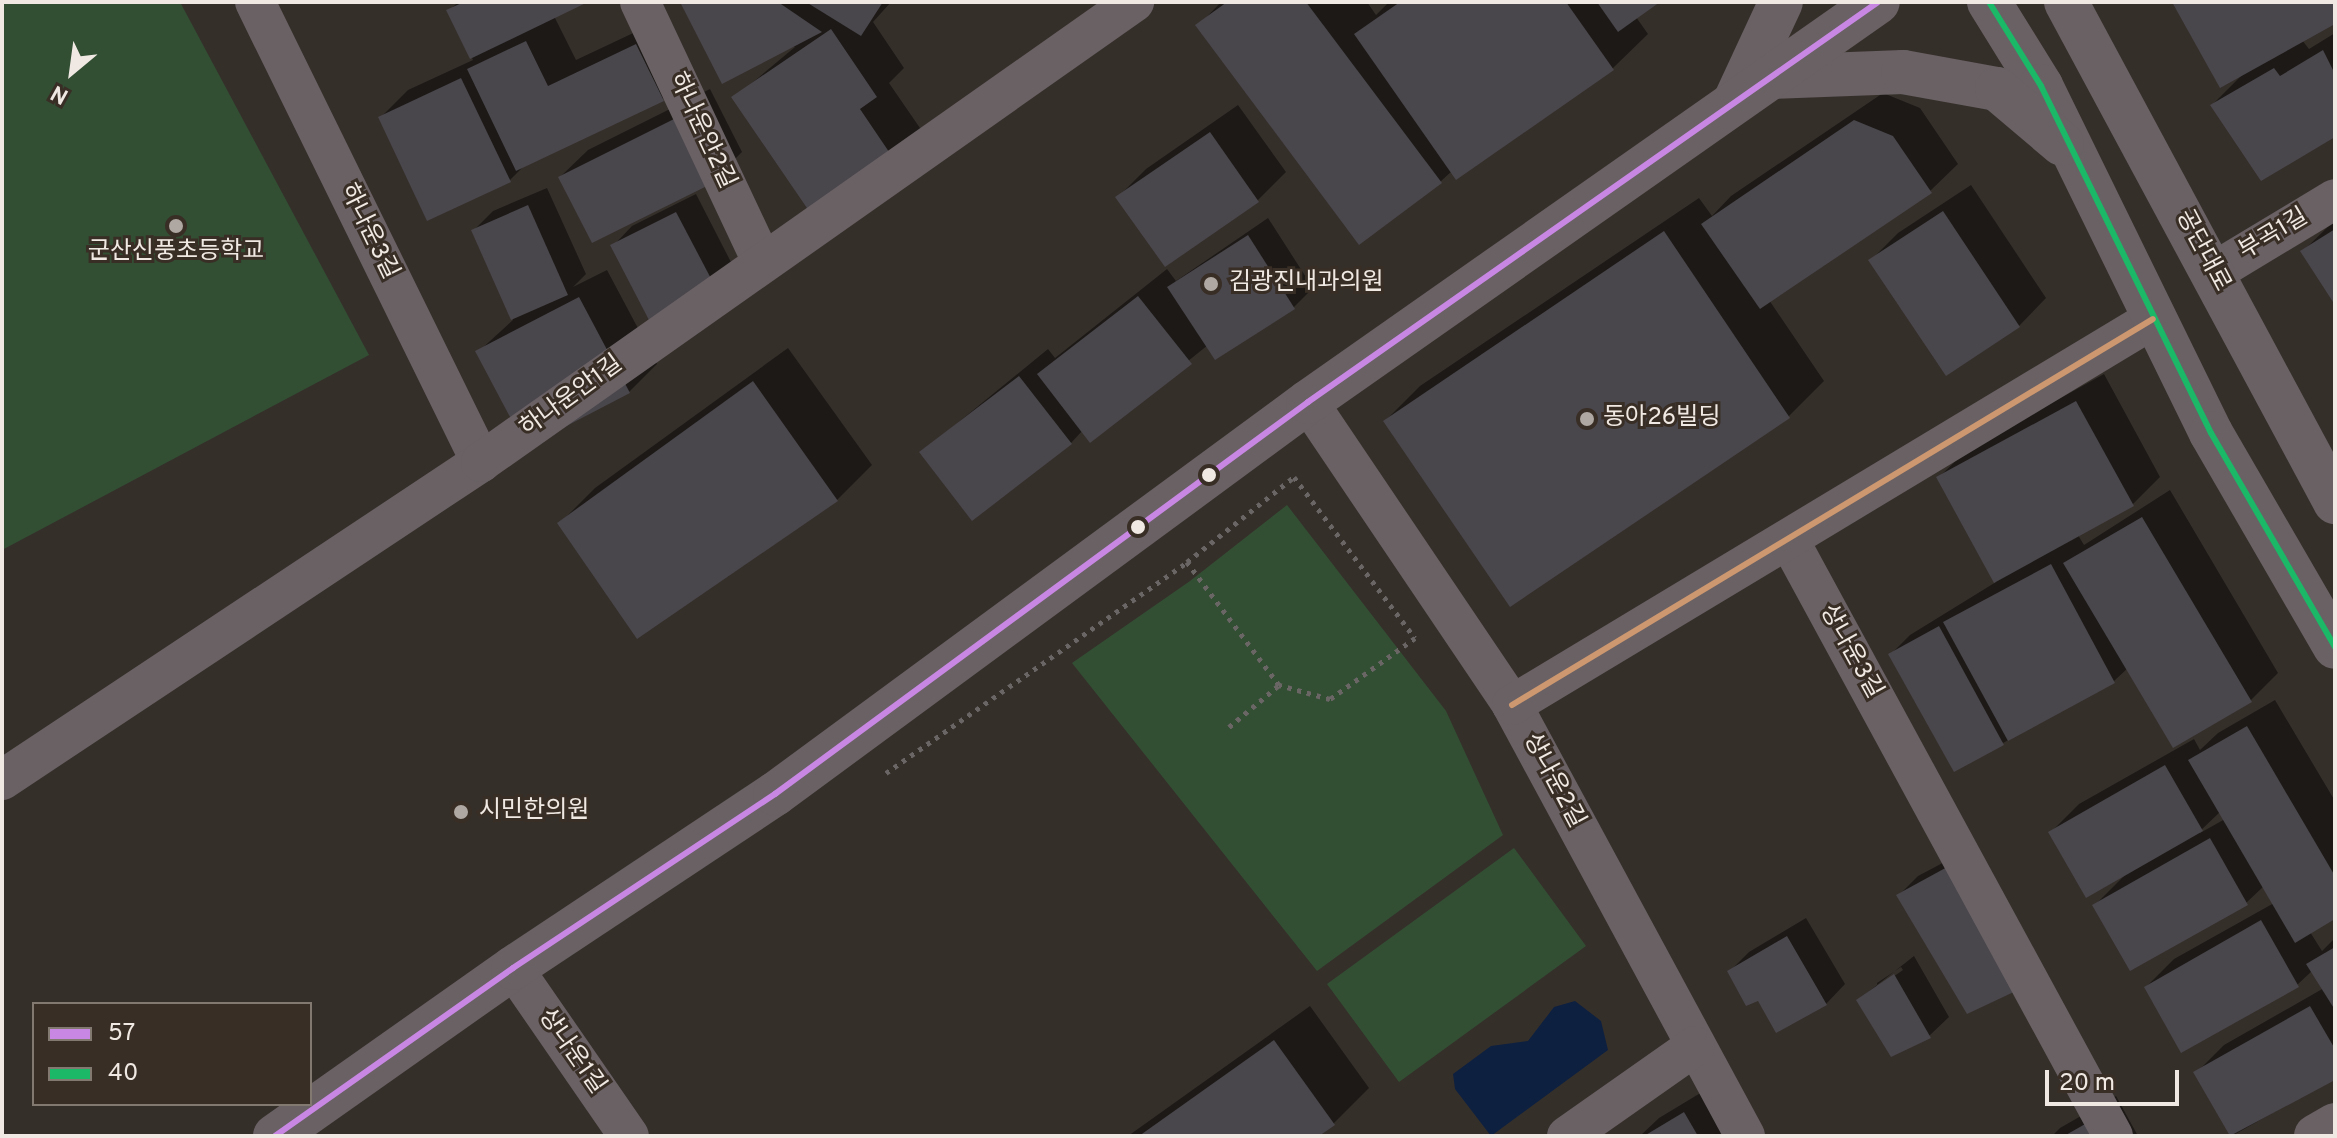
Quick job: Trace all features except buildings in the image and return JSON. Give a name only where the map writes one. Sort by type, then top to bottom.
[{"type":"street","name":"하나운3길","points":[[255,2],[481,462]]},
{"type":"street","name":"하나운안2길","points":[[640,2],[762,261]]},
{"type":"street","name":"하나운안1길","points":[[2,780],[481,462],[762,261],[1134,2]]},
{"type":"street","points":[[1735,102],[1781,2]]},
{"type":"street","points":[[275,1136],[513,968],[775,794],[1308,402],[1878,2]]},
{"type":"street","points":[[1989,2],[2041,86],[2211,433],[2335,647]]},
{"type":"street","name":"공단대로","points":[[2066,2],[2214,272],[2335,502]]},
{"type":"street","points":[[2089,2],[2106,76]]},
{"type":"street","points":[[1770,77],[1903,72],[1997,89],[2074,154]]},
{"type":"street","name":"부곡1길","points":[[2214,272],[2335,199]]},
{"type":"street","points":[[1512,705],[1790,542],[2153,319]]},
{"type":"street","name":"상나운2길","points":[[1308,402],[1512,705],[1745,1136]]},
{"type":"street","name":"상나운3길","points":[[1790,542],[2113,1136]]},
{"type":"street","name":"상나운1길","points":[[513,968],[629,1136]]},
{"type":"street","points":[[1567,1136],[1695,1046]]},
{"type":"street","points":[[2316,1136],[2335,1125]]},
{"type":"path","points":[[880,777],[1187,562],[1294,477],[1415,638],[1330,699],[1279,685],[1187,562]]},
{"type":"path","points":[[1229,727],[1279,685]]},
{"type":"green space","points":[[2,2],[180,2],[369,355],[2,550]]},
{"type":"green space","points":[[1287,505],[1446,711],[1503,835],[1317,971],[1072,663],[1190,581]]},
{"type":"green space","points":[[1514,848],[1586,946],[1399,1082],[1327,984]]},
{"type":"water","points":[[1575,1001],[1601,1021],[1608,1050],[1491,1136],[1455,1089],[1453,1074],[1491,1046],[1528,1041],[1554,1007]]},
{"type":"transit line","name":"57","points":[[275,1136],[513,968],[775,794],[1308,402],[1878,2]]},
{"type":"transit line","name":"40","points":[[1989,2],[2041,86],[2211,433],[2335,647]]},
{"type":"transit line","points":[[1512,705],[2153,319]]},
{"type":"place","name":"군산신풍초등학교","points":[[176,226]]},
{"type":"place","name":"김광진내과의원","points":[[1211,284]]},
{"type":"place","name":"동아26빌딩","points":[[1587,419]]},
{"type":"place","name":"시민한의원","points":[[461,812]]}]
